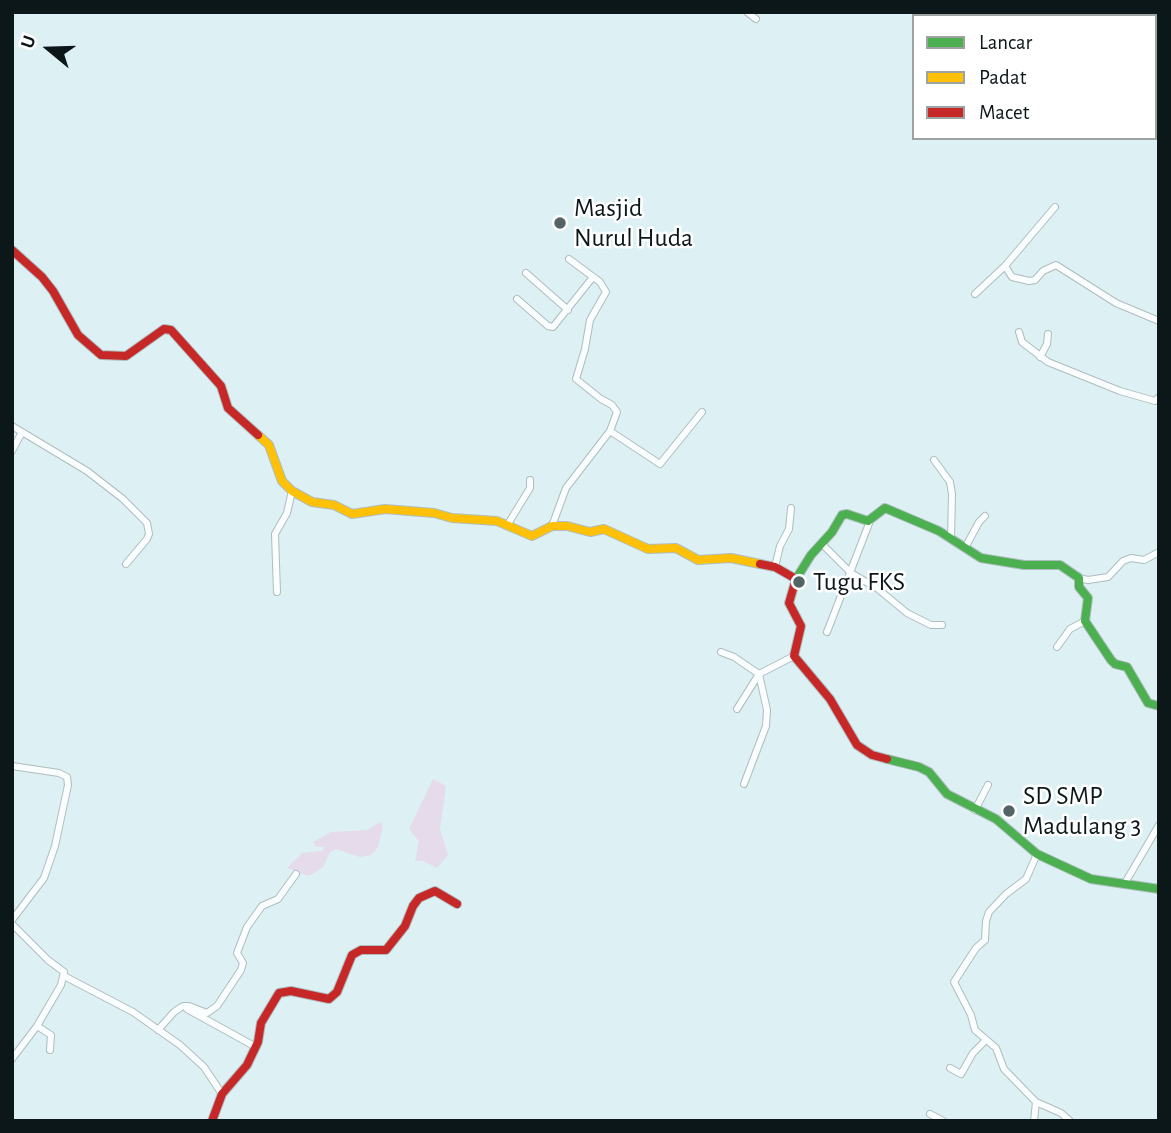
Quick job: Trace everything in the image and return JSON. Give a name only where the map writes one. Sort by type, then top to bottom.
[{"type":"street","points":[[747,12],[756,19]]},
{"type":"street","points":[[975,294],[1005,266],[1055,207]]},
{"type":"street","points":[[12,250],[53,291],[78,335],[101,355],[126,356],[164,329],[171,331],[221,386],[228,408],[269,444],[282,481],[292,491],[312,502],[334,505],[352,514],[385,509],[508,524],[533,536],[552,526],[567,526],[590,532],[604,529],[648,549],[676,548],[698,560],[731,558],[775,567],[796,579]]},
{"type":"street","points":[[552,526],[570,480],[610,431],[617,416],[615,408],[576,379],[590,320],[606,295],[606,289],[569,260]]},
{"type":"street","points":[[1005,266],[1012,277],[1029,281],[1035,280],[1043,271],[1056,265],[1116,303],[1159,321]]},
{"type":"street","points":[[526,273],[568,310]]},
{"type":"street","points":[[517,299],[548,326],[557,325],[593,277]]},
{"type":"street","points":[[1018,332],[1022,342],[1040,357],[1116,390],[1155,401],[1159,397]]},
{"type":"street","points":[[1040,357],[1047,344],[1048,334]]},
{"type":"street","points":[[610,431],[660,464],[702,412]]},
{"type":"street","points":[[12,426],[87,471],[147,523],[149,534],[126,565]]},
{"type":"street","points":[[12,451],[22,432]]},
{"type":"street","points":[[934,460],[950,482],[953,494],[951,538]]},
{"type":"street","points":[[508,524],[530,488],[530,480]]},
{"type":"street","points":[[276,592],[275,534],[287,513],[292,491]]},
{"type":"street","points":[[775,567],[780,546],[789,528],[791,508]]},
{"type":"street","points":[[827,632],[870,521],[882,508],[951,538],[966,546],[977,557],[1024,565],[1058,564],[1079,578],[1106,577],[1127,559],[1144,560],[1159,552]]},
{"type":"street","points":[[737,709],[759,674],[794,656],[801,626],[789,603],[796,579],[821,543],[844,514],[870,521]]},
{"type":"street","points":[[966,546],[985,516]]},
{"type":"street","points":[[821,543],[851,573],[878,589],[918,621],[942,625]]},
{"type":"street","points":[[1079,578],[1079,587],[1088,597],[1086,621],[1113,662],[1129,669],[1146,700],[1159,706]]},
{"type":"street","points":[[1057,648],[1069,629],[1086,621]]},
{"type":"street","points":[[721,652],[759,674],[767,710],[766,726],[744,784]]},
{"type":"street","points":[[794,656],[830,699],[857,745],[872,755],[929,772],[947,794],[996,820],[1037,854],[1091,879],[1159,888]]},
{"type":"street","points":[[12,766],[59,773],[67,777],[68,785],[44,878],[12,922],[48,960],[60,968],[64,976],[133,1012],[180,1045],[204,1068],[222,1094]]},
{"type":"street","points":[[975,810],[988,785]]},
{"type":"street","points":[[1125,883],[1159,825]]},
{"type":"street","points":[[1037,854],[1026,879],[1006,894],[989,912],[985,940],[976,948],[954,980],[971,1015],[975,1030],[996,1048],[1004,1069],[1036,1102],[1061,1113],[1070,1121]]},
{"type":"street","points":[[158,1030],[183,1006],[207,1013],[217,1006],[242,970],[243,962],[237,953],[247,928],[262,906],[278,899],[296,874]]},
{"type":"street","points":[[212,1121],[222,1094],[247,1065],[256,1047],[261,1023],[279,993],[290,991],[329,999],[337,992],[352,955],[361,950],[386,950],[405,926],[419,898],[435,891],[457,904]]},
{"type":"street","points":[[12,1059],[37,1026],[64,976]]},
{"type":"street","points":[[183,1006],[256,1047]]},
{"type":"street","points":[[37,1026],[51,1035],[50,1050]]},
{"type":"street","points":[[950,1069],[960,1075],[973,1053],[986,1040]]},
{"type":"street","points":[[1034,1121],[1036,1102]]},
{"type":"street","points":[[930,1114],[943,1121]]},
{"type":"shaded area","points":[[433,779],[446,786],[440,829],[448,855],[437,868],[423,861],[415,861],[419,841],[409,829]]},
{"type":"shaded area","points":[[380,822],[383,826],[378,847],[371,855],[360,857],[336,849],[330,852],[323,867],[309,876],[287,868],[302,853],[322,851],[325,847],[315,846],[313,842],[331,832],[367,830]]},
{"type":"traffic: fast","points":[[796,579],[842,515],[868,521],[885,508],[939,531],[981,558],[1024,565],[1060,565],[1079,578],[1079,587],[1088,598],[1085,621],[1111,660],[1127,667],[1148,703],[1159,706]]},
{"type":"traffic: fast","points":[[887,759],[929,772],[947,794],[996,819],[1037,854],[1091,879],[1159,889]]},
{"type":"traffic: slow","points":[[258,435],[269,445],[282,481],[292,491],[312,502],[334,505],[352,514],[385,509],[434,513],[452,518],[497,521],[532,536],[552,526],[567,526],[590,532],[604,529],[648,549],[676,548],[698,560],[731,558],[760,564]]},
{"type":"traffic: jam","points":[[12,250],[42,277],[78,335],[101,355],[126,356],[164,329],[171,330],[221,386],[228,408],[258,435]]},
{"type":"traffic: jam","points":[[760,564],[775,567],[796,579],[789,603],[801,626],[794,656],[830,699],[857,745],[872,755],[887,759]]},
{"type":"traffic: jam","points":[[212,1121],[222,1094],[247,1065],[258,1042],[261,1023],[279,993],[291,991],[329,999],[337,992],[352,955],[361,950],[386,950],[405,926],[419,898],[435,891],[457,904]]},
{"type":"place","name":"Masjid Nurul Huda","points":[[560,223]]},
{"type":"place","name":"Tugu FKS","points":[[799,582]]},
{"type":"place","name":"SD SMP Madulang 3","points":[[1009,811]]}]
